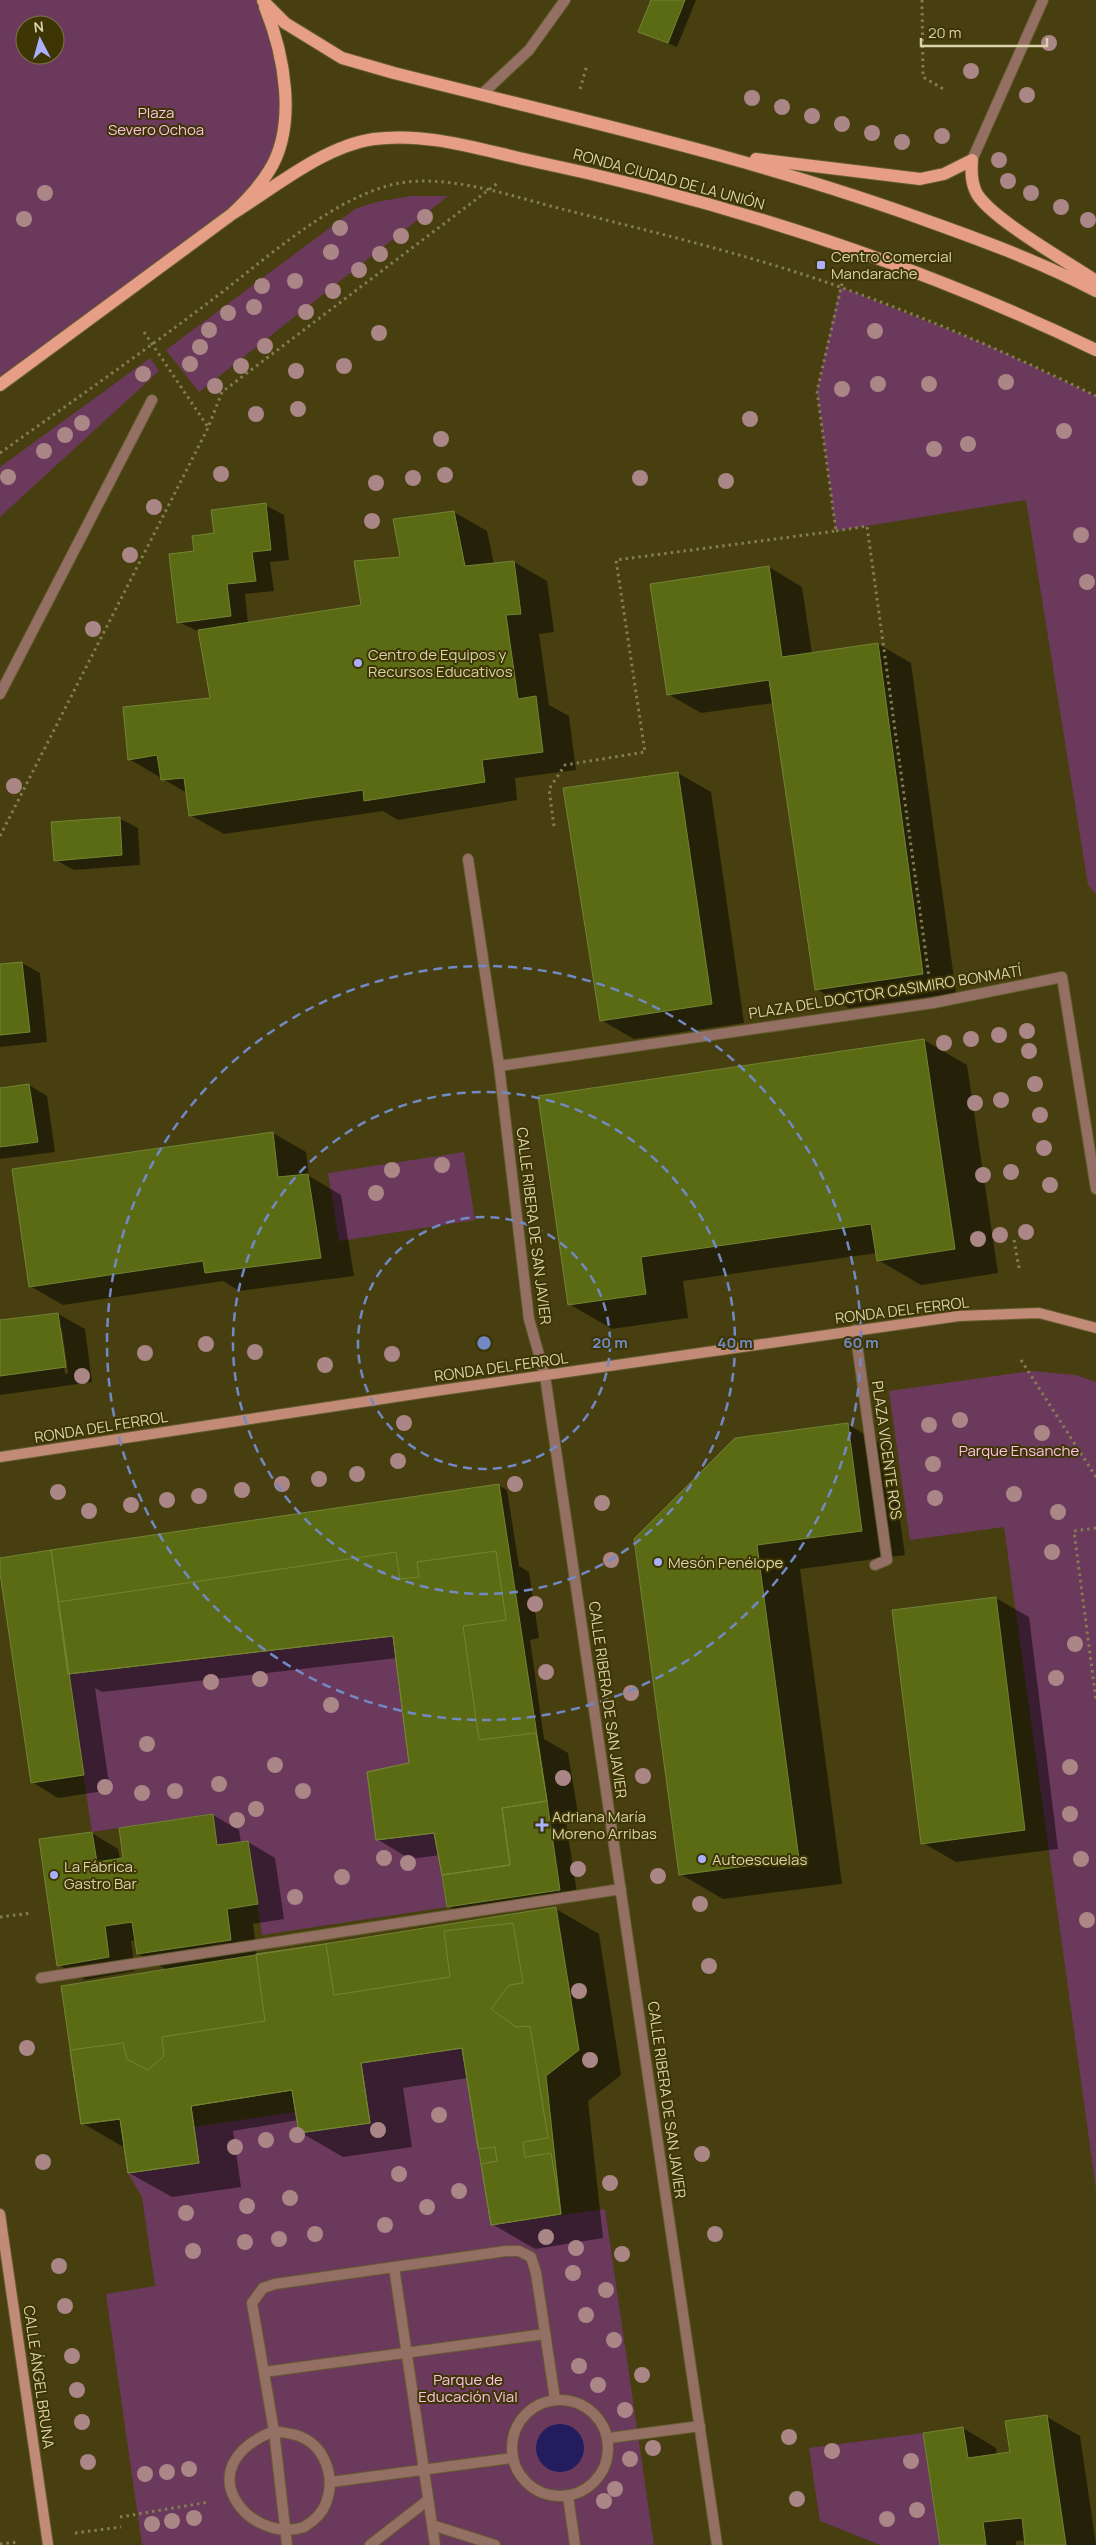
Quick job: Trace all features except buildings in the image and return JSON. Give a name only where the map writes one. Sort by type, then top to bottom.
[{"type":"main road","points":[[263,0],[285,23],[342,58],[714,153],[883,204],[1020,256],[1096,291]]},
{"type":"main road","points":[[0,385],[232,214],[255,191],[271,169],[280,142],[285,113],[284,67],[274,28],[263,0]]},
{"type":"main road","name":"RONDA CIUDAD DE LA UNIÓN","points":[[232,214],[329,154],[354,144],[392,137],[434,139],[587,174],[712,206],[825,240],[940,280],[1002,306],[1096,350]]},
{"type":"main road","points":[[714,153],[920,178],[944,174],[972,160],[973,185],[983,202],[1005,220],[1096,280]]},
{"type":"street","points":[[481,95],[529,50],[565,0]]},
{"type":"street","points":[[972,160],[1043,0]]},
{"type":"street","points":[[0,694],[152,400]]},
{"type":"street","name":"CALLE RIBERA DE SAN JAVIER","points":[[468,859],[499,1066],[529,1319],[545,1376],[717,2545]]},
{"type":"street","name":"PLAZA DEL DOCTOR CASIMIRO BONMATÍ","points":[[499,1066],[933,1002],[1062,977],[1096,1189]]},
{"type":"street","name":"RONDA DEL FERROL","points":[[0,1457],[959,1316],[1039,1313],[1096,1328]]},
{"type":"street","name":"PLAZA VICENTE ROS","points":[[855,1330],[887,1560],[875,1566]]},
{"type":"street","points":[[41,1978],[620,1889]]},
{"type":"street","name":"CALLE ÁNGEL BRUNA","points":[[0,2214],[48,2545]]},
{"type":"street","points":[[287,2545],[274,2431],[252,2303],[263,2288],[276,2284],[519,2251],[531,2256],[534,2265],[555,2399]]},
{"type":"street","points":[[394,2267],[435,2545]]},
{"type":"street","points":[[264,2372],[545,2334]]},
{"type":"street","points":[[555,2399],[575,2401],[590,2409],[601,2422],[608,2438],[609,2455],[602,2473],[591,2486],[568,2496],[552,2496],[536,2490],[519,2474],[512,2458],[512,2437],[519,2422],[539,2404],[555,2399]]},
{"type":"street","points":[[608,2438],[700,2426]]},
{"type":"street","points":[[274,2431],[298,2435],[314,2446],[327,2464],[331,2482],[330,2494],[324,2510],[313,2522],[299,2531],[275,2534],[259,2530],[240,2515],[232,2500],[229,2484],[232,2466],[244,2447],[260,2436],[274,2431]]},
{"type":"street","points":[[331,2482],[512,2458]]},
{"type":"street","points":[[568,2496],[575,2545]]},
{"type":"street","points":[[370,2545],[428,2500]]},
{"type":"street","points":[[432,2525],[494,2545]]},
{"type":"path","points":[[922,0],[923,77],[945,90]]},
{"type":"path","points":[[0,453],[152,345],[315,222],[340,206],[385,186],[420,181],[451,182],[693,242],[840,287],[985,344],[1096,396]]},
{"type":"path","points":[[0,836],[208,428],[222,392],[500,181]]},
{"type":"path","points":[[836,531],[817,391],[844,275]]},
{"type":"path","points":[[144,332],[208,428]]},
{"type":"path","points":[[554,826],[549,789],[565,765],[645,752],[616,560],[867,526],[933,1002]]},
{"type":"path","points":[[1014,1240],[1019,1268]]},
{"type":"path","points":[[1021,1360],[1096,1477]]},
{"type":"path","points":[[1096,1528],[1074,1530],[1096,1700]]},
{"type":"path","points":[[0,1917],[31,1913]]},
{"type":"path","points":[[120,2517],[232,2500]]},
{"type":"green space","name":"Plaza Severo Ochoa","points":[[0,0],[263,0],[279,45],[280,142],[255,191],[0,385]]},
{"type":"green space","points":[[412,196],[448,196],[199,392],[166,350],[355,209],[376,202]]},
{"type":"green space","points":[[840,287],[985,344],[1096,396],[1096,894],[1088,885],[1026,500],[836,531],[817,391]]},
{"type":"green space","points":[[150,358],[159,371],[0,517],[0,467]]},
{"type":"green space","points":[[464,1152],[475,1220],[339,1241],[328,1173]]},
{"type":"green space","name":"Parque Ensanche","points":[[1031,1371],[1076,1375],[1096,1382],[1096,2189],[1004,1527],[910,1540],[889,1391]]},
{"type":"green space","points":[[393,1636],[409,1763],[367,1772],[376,1840],[434,1833],[447,1907],[262,1935],[248,1841],[217,1845],[213,1814],[92,1832],[68,1674]]},
{"type":"green space","name":"Parque de Educación Vial","points":[[462,2048],[491,2225],[605,2209],[654,2545],[142,2545],[106,2294],[155,2286],[142,2197],[128,2173],[199,2163],[194,2127],[295,2112],[299,2133],[370,2123],[361,2063]]},
{"type":"green space","points":[[923,2433],[940,2545],[880,2545],[820,2521],[809,2448]]},
{"type":"shaded area","points":[[560,2424],[569,2426],[577,2431],[582,2439],[584,2448],[582,2457],[577,2465],[569,2470],[560,2472],[551,2470],[543,2465],[538,2457],[536,2448],[538,2439],[543,2431],[551,2426]]},
{"type":"place","name":"Centro Comercial Mandarache","points":[[821,265]]},
{"type":"place","name":"Centro de Equipos y Recursos Educativos","points":[[358,663]]},
{"type":"place","name":"Mesón Penélope","points":[[658,1562]]},
{"type":"place","name":"Adriana María Moreno Arribas","points":[[542,1825]]},
{"type":"place","name":"Autoescuelas","points":[[702,1859]]},
{"type":"place","name":"La Fábrica. Gastro Bar","points":[[54,1875]]}]
